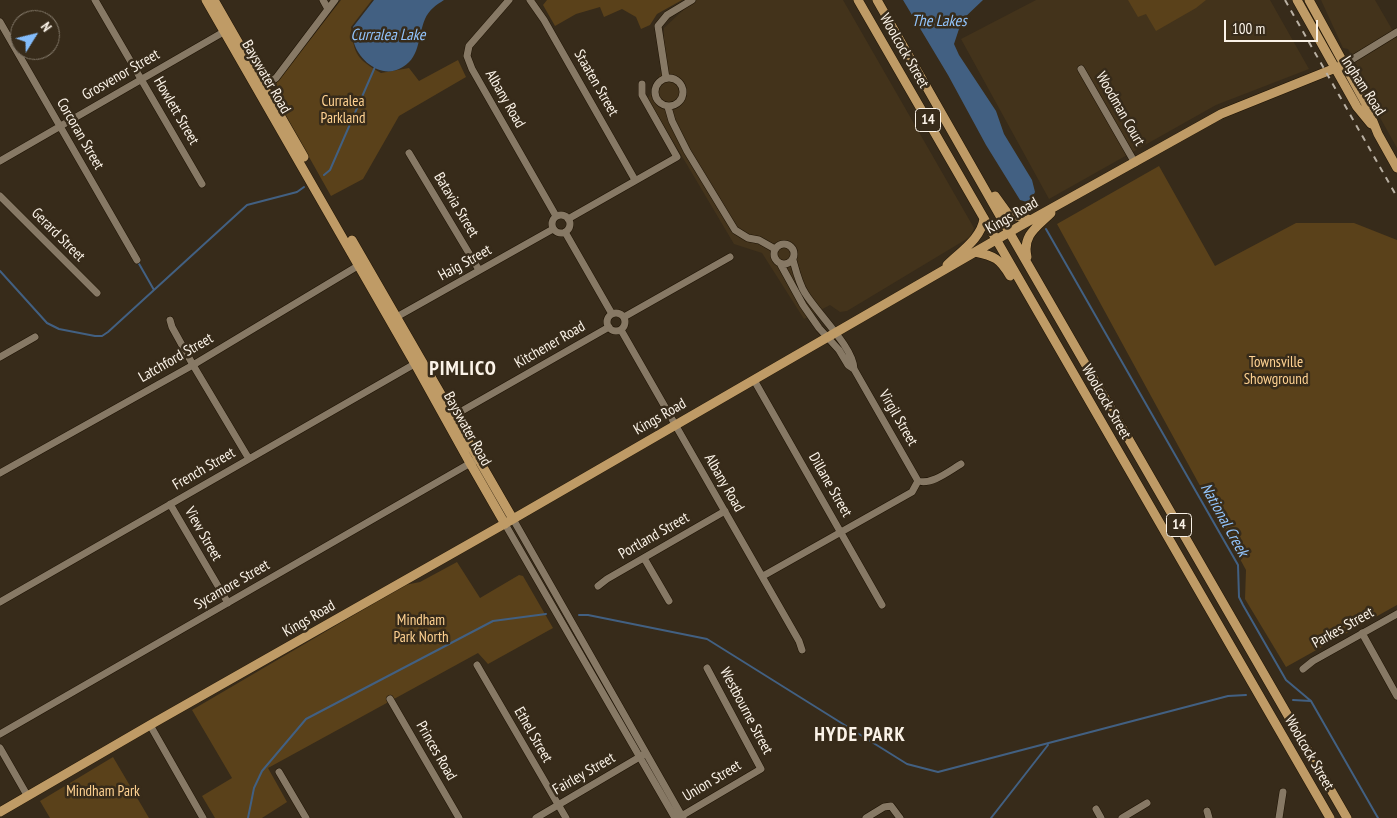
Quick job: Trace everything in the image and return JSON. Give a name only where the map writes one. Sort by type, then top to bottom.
[{"type":"main road","name":"Bayswater Road","points":[[206,0],[227,30],[261,88],[509,522]]},
{"type":"main road","name":"Bayswater Road","points":[[214,0],[227,30]]},
{"type":"main road","name":"Woolcock Street","points":[[858,0],[1330,818]]},
{"type":"main road","name":"Woolcock Street","points":[[877,0],[1347,818]]},
{"type":"main road","name":"Ingham Road","points":[[1297,0],[1339,67]]},
{"type":"main road","name":"Ingham Road","points":[[1309,0],[1357,107],[1378,134],[1397,168]]},
{"type":"main road","name":"Kings Road","points":[[0,812],[509,522],[675,424],[1058,205],[1222,114],[1339,67]]},
{"type":"main road","points":[[964,152],[989,185],[1005,212],[1013,216],[1032,220]]},
{"type":"main road","points":[[1028,262],[1025,246],[1028,236],[1058,205]]},
{"type":"main road","points":[[936,276],[975,238],[982,229],[984,218]]},
{"type":"main road","points":[[976,252],[992,256],[1005,267],[1060,362],[1086,397]]},
{"type":"main road","name":"Bayswater Road","points":[[418,362],[453,416],[474,461]]},
{"type":"street","name":"Howlett Street","points":[[95,0],[202,184]]},
{"type":"street","points":[[323,0],[328,9]]},
{"type":"street","points":[[261,88],[276,78],[335,0]]},
{"type":"street","name":"Albany Road","points":[[509,0],[469,46],[467,56],[472,69],[556,216]]},
{"type":"street","points":[[666,78],[658,26],[667,15],[692,0]]},
{"type":"street","name":"Staaten Street","points":[[534,1],[636,180]]},
{"type":"street","name":"Corcoran Street","points":[[0,22],[137,260]]},
{"type":"street","name":"Grosvenor Street","points":[[0,161],[227,30]]},
{"type":"street","points":[[1339,67],[1397,32]]},
{"type":"street","name":"Woodman Court","points":[[1081,69],[1135,163]]},
{"type":"street","points":[[666,78],[679,82],[683,93],[681,101],[677,105],[668,107],[660,104],[655,94],[658,84],[666,78]]},
{"type":"street","points":[[568,219],[678,157],[642,95],[642,84]]},
{"type":"street","points":[[668,107],[672,121],[687,151],[735,230],[748,238],[759,240],[775,249]]},
{"type":"street","name":"Batavia Street","points":[[409,153],[478,270]]},
{"type":"street","name":"Gerard Street","points":[[0,196],[97,293]]},
{"type":"street","points":[[563,215],[568,219],[569,227],[565,232],[559,233],[554,229],[552,222],[556,216],[563,215]]},
{"type":"street","name":"Haig Street","points":[[393,319],[554,229]]},
{"type":"street","points":[[565,232],[612,314]]},
{"type":"street","points":[[781,244],[788,245],[794,253],[793,260],[804,292],[832,335],[797,296],[781,265],[774,258],[775,249],[781,244]]},
{"type":"street","points":[[624,317],[730,257]]},
{"type":"street","points":[[781,265],[793,260]]},
{"type":"street","name":"Latchford Street","points":[[0,473],[193,364],[362,264]]},
{"type":"street","points":[[612,314],[619,314],[624,317]]},
{"type":"street","points":[[612,314],[608,320],[609,327],[615,331],[621,330],[625,325],[624,317]]},
{"type":"street","points":[[170,320],[193,364],[249,459]]},
{"type":"street","name":"Kitchener Road","points":[[453,416],[609,327]]},
{"type":"street","name":"Albany Road","points":[[621,330],[763,576],[799,641],[802,650]]},
{"type":"street","name":"Virgil Street","points":[[832,335],[844,343],[854,362],[854,369],[918,481]]},
{"type":"street","points":[[0,357],[35,338]]},
{"type":"street","name":"French Street","points":[[0,602],[418,362]]},
{"type":"street","name":"Dillane Street","points":[[754,380],[882,605]]},
{"type":"street","name":"Sycamore Street","points":[[0,734],[474,461]]},
{"type":"street","points":[[763,576],[912,492],[918,481],[924,483],[930,481],[961,464]]},
{"type":"street","name":"View Street","points":[[170,504],[228,603]]},
{"type":"street","name":"Portland Street","points":[[598,586],[724,511]]},
{"type":"street","name":"Bayswater Road","points":[[509,522],[679,817]]},
{"type":"street","points":[[644,558],[669,601]]},
{"type":"street","name":"Parkes Street","points":[[1303,669],[1313,661],[1397,614]]},
{"type":"street","points":[[1362,633],[1397,696]]},
{"type":"street","name":"Ethel Street","points":[[477,665],[566,818]]},
{"type":"street","name":"Westbourne Street","points":[[707,668],[761,768]]},
{"type":"street","name":"Princes Road","points":[[390,699],[459,818]]},
{"type":"street","points":[[150,725],[203,818]]},
{"type":"street","points":[[0,748],[27,795]]},
{"type":"street","name":"Fairley Street","points":[[536,818],[643,756]]},
{"type":"street","name":"Union Street","points":[[679,817],[761,768]]},
{"type":"street","points":[[279,772],[306,818]]},
{"type":"street","points":[[1280,818],[1282,792]]},
{"type":"street","points":[[1122,818],[1147,803]]},
{"type":"street","points":[[866,818],[884,807],[891,806],[900,818]]},
{"type":"street","points":[[1096,809],[1101,818]]},
{"type":"shaded area","points":[[694,0],[843,0],[974,228],[970,237],[847,311],[840,312],[830,305],[804,319],[762,253],[734,244],[648,99],[663,68],[664,28]]},
{"type":"shaded area","points":[[1036,0],[1270,0],[1309,69],[1216,105],[1049,199],[961,39]]},
{"type":"shaded area","points":[[1321,0],[1375,0],[1397,38],[1397,148],[1355,73],[1357,66],[1348,49],[1343,48]]},
{"type":"green space","name":"Curralea Parkland","points":[[341,0],[372,0],[351,27],[355,50],[358,55],[367,64],[381,73],[409,68],[419,81],[458,60],[466,77],[399,116],[363,179],[331,196],[273,93],[274,86]]},
{"type":"green space","points":[[547,0],[682,0],[657,14],[650,25],[641,29],[636,17],[622,9],[604,17],[600,7],[576,14],[555,26],[543,5]]},
{"type":"green space","points":[[1128,0],[1206,0],[1196,8],[1156,31],[1146,14],[1138,17]]},
{"type":"green space","name":"Townsville Showground","points":[[1159,166],[1215,266],[1296,223],[1354,223],[1397,240],[1397,605],[1286,667],[1245,599],[1246,570],[1057,224]]},
{"type":"green space","name":"Mindham Park North","points":[[457,562],[480,598],[519,575],[523,576],[553,628],[488,664],[478,653],[268,768],[287,802],[262,818],[215,818],[202,796],[232,778],[192,710],[405,585],[420,582]]},
{"type":"green space","name":"Mindham Park","points":[[113,757],[149,818],[50,818],[40,801]]},
{"type":"water","name":"Curralea Lake","points":[[374,0],[444,0],[433,8],[427,16],[422,26],[415,54],[406,65],[399,69],[385,71],[371,66],[360,56],[354,43],[353,27]]},
{"type":"water","name":"The Lakes","points":[[903,0],[983,0],[962,20],[954,44],[959,55],[996,111],[1004,134],[1032,180],[1035,192],[1027,202],[1020,200],[986,145],[948,75]]},
{"type":"waterway","points":[[324,175],[330,170],[375,67]]},
{"type":"waterway","points":[[0,271],[47,323],[59,329],[102,336],[247,205],[297,192],[304,187]]},
{"type":"waterway","name":"National Creek","points":[[1046,229],[1238,565],[1239,597],[1243,605],[1286,680],[1311,701],[1378,818]]},
{"type":"waterway","points":[[138,262],[154,290]]},
{"type":"waterway","points":[[248,818],[254,788],[262,771],[306,719],[493,621],[546,614]]},
{"type":"waterway","points":[[579,615],[588,615],[707,639],[907,764],[938,772],[1228,696],[1246,695]]},
{"type":"waterway","points":[[1293,700],[1311,701]]},
{"type":"waterway","points":[[991,818],[1048,745]]},
{"type":"railway","points":[[1285,0],[1397,197]]},
{"type":"district","name":"PIMLICO","points":[[463,369]]},
{"type":"district","name":"HYDE PARK","points":[[860,735]]}]
